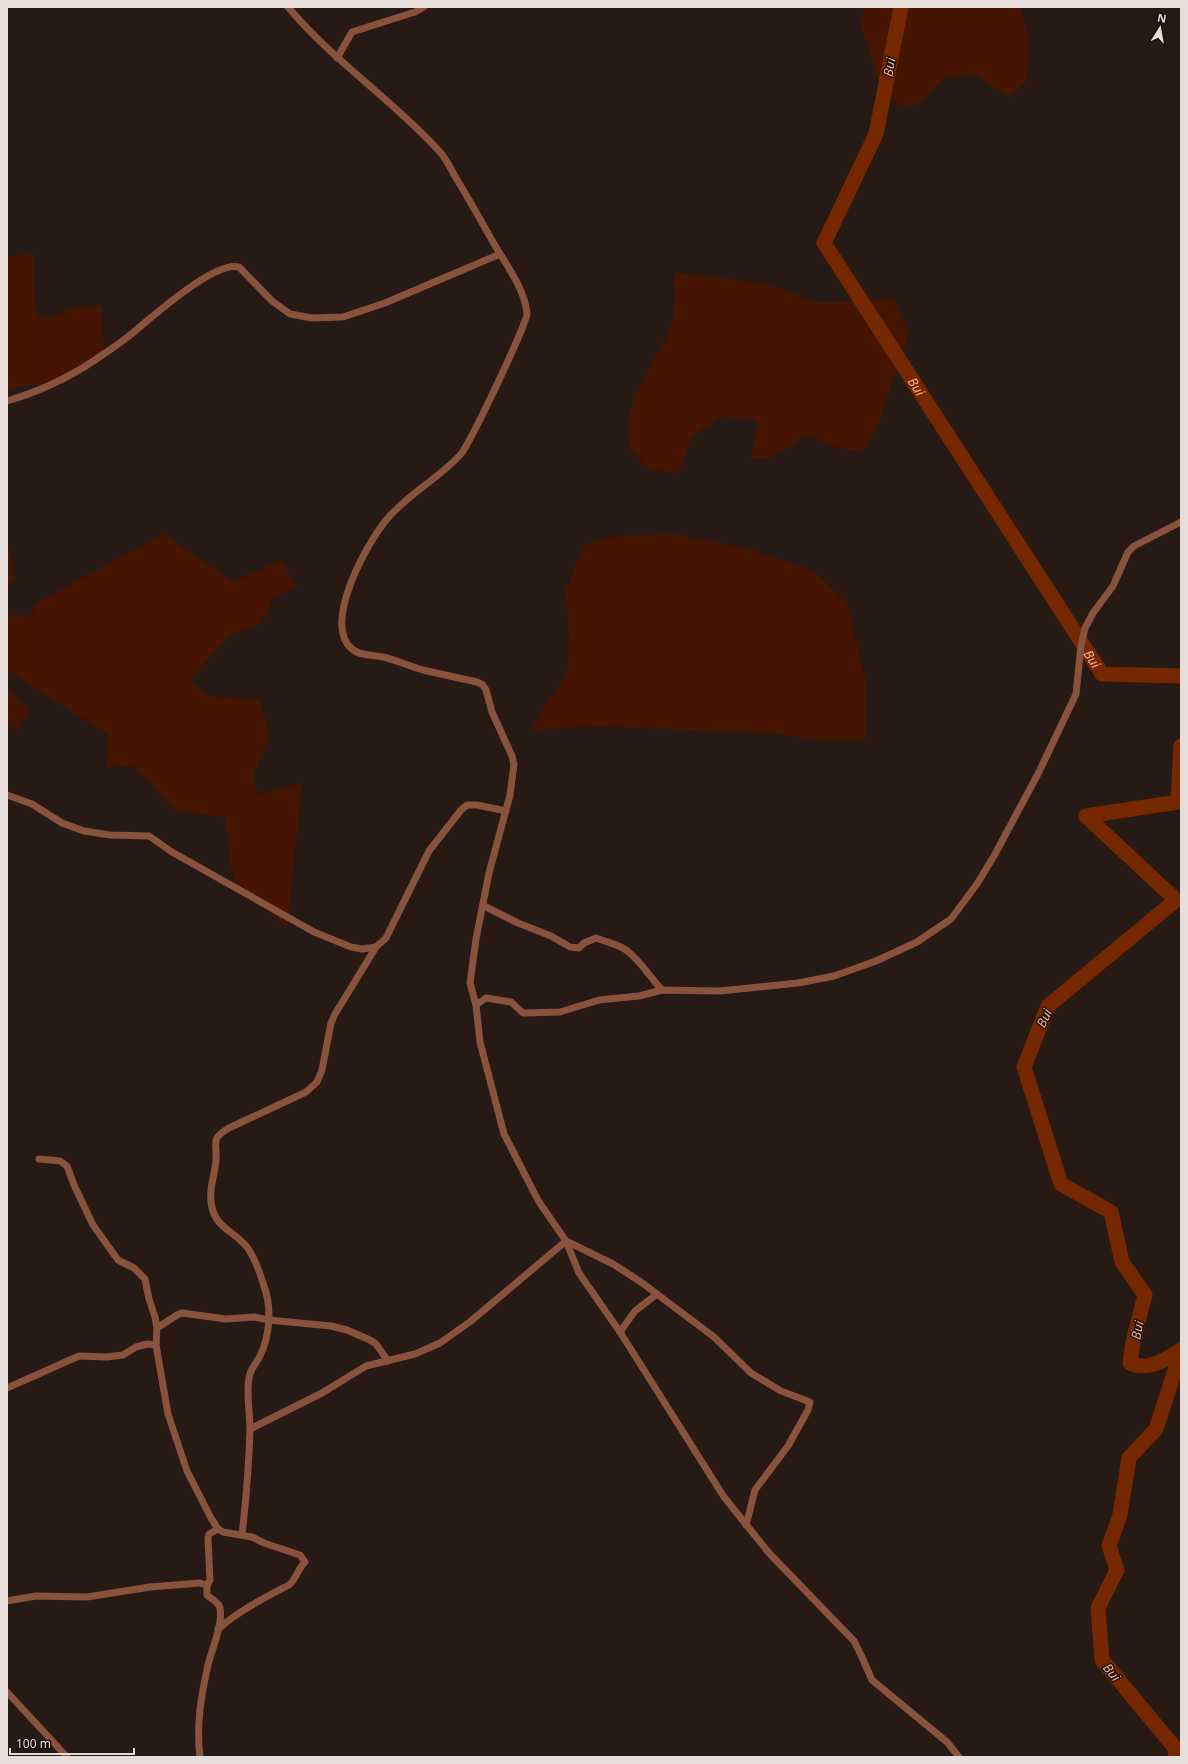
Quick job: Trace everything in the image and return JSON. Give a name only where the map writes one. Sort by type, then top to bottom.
[{"type":"street","points":[[288,7],[307,30],[337,58],[389,102],[441,153],[521,289],[527,316],[522,332],[480,422],[462,454],[406,500],[387,519],[371,540],[361,558],[345,600],[341,623],[342,634],[347,644],[354,651],[360,654],[383,657],[421,669],[477,682],[483,685],[486,690],[494,717],[503,734],[513,760],[513,776],[506,811],[489,873],[484,906],[476,939],[470,983],[476,1006],[480,1042],[504,1134],[539,1202],[566,1241],[580,1273],[620,1332],[724,1497],[780,1564],[854,1641],[862,1655],[872,1680],[947,1742],[959,1757]]},
{"type":"street","points":[[337,58],[352,32],[415,12],[424,7]]},
{"type":"street","points":[[7,401],[34,392],[77,371],[124,340],[185,289],[221,270],[232,266],[239,267],[272,301],[290,314],[312,318],[342,317],[386,303],[500,254]]},
{"type":"street","points":[[476,1006],[486,998],[511,1002],[523,1013],[560,1012],[599,1000],[639,996],[662,990],[720,991],[798,983],[834,976],[876,961],[917,942],[951,919],[977,884],[994,856],[1048,753],[1076,694],[1081,646],[1085,628],[1093,613],[1113,586],[1128,552],[1134,546],[1181,522]]},
{"type":"street","points":[[7,794],[32,804],[62,822],[84,831],[110,835],[149,836],[172,852],[314,932],[362,949],[376,948]]},
{"type":"street","points":[[242,1535],[250,1429],[249,1377],[264,1345],[270,1320],[265,1287],[257,1266],[247,1248],[220,1225],[213,1212],[210,1188],[215,1170],[215,1138],[229,1128],[306,1092],[317,1082],[322,1070],[331,1023],[335,1014],[376,948],[386,938],[429,851],[467,805],[477,804],[506,811]]},
{"type":"street","points":[[484,906],[518,923],[551,936],[570,947],[579,948],[584,943],[596,938],[620,947],[639,964],[662,990]]},
{"type":"street","points":[[39,1159],[60,1161],[68,1166],[74,1185],[93,1225],[118,1260],[134,1268],[145,1279],[157,1328],[156,1345],[165,1405],[183,1462],[218,1529],[228,1533],[242,1535],[300,1554],[305,1562],[298,1569],[294,1581],[289,1585],[255,1603],[218,1628]]},
{"type":"street","points":[[566,1241],[613,1264],[657,1294],[714,1337],[751,1373],[781,1391],[810,1402],[805,1416],[788,1446],[755,1490],[746,1525]]},
{"type":"street","points":[[250,1429],[322,1393],[366,1366],[420,1352],[440,1342],[471,1321],[566,1241]]},
{"type":"street","points":[[620,1332],[635,1311],[657,1294]]},
{"type":"street","points":[[157,1328],[182,1313],[226,1319],[249,1316],[270,1320],[307,1323],[347,1330],[370,1340],[376,1344],[388,1361]]},
{"type":"street","points":[[7,1388],[79,1356],[107,1357],[123,1355],[136,1347],[147,1344],[156,1345]]},
{"type":"street","points":[[202,1757],[198,1742],[201,1696],[218,1628],[220,1608],[218,1603],[207,1595],[207,1585],[210,1580],[208,1536],[218,1529]]},
{"type":"street","points":[[7,1601],[36,1596],[87,1597],[150,1587],[200,1583],[207,1585]]},
{"type":"street","points":[[7,1692],[67,1757]]},
{"type":"shaded area","points":[[866,7],[1020,7],[1029,41],[1027,81],[1009,97],[975,74],[944,78],[920,103],[902,107],[881,88],[860,21]]},
{"type":"shaded area","points":[[34,253],[34,289],[37,317],[52,318],[73,308],[102,306],[104,350],[52,382],[7,390],[7,257]]},
{"type":"shaded area","points":[[674,273],[744,281],[775,287],[818,302],[860,302],[893,299],[909,332],[877,428],[863,451],[842,449],[804,435],[788,448],[768,458],[751,458],[758,420],[721,417],[692,436],[679,473],[648,469],[630,448],[627,426],[635,395],[668,334],[674,316]]},
{"type":"shaded area","points":[[164,534],[233,582],[281,560],[297,586],[273,598],[262,623],[230,635],[189,680],[208,696],[260,700],[269,737],[253,776],[259,795],[302,783],[287,928],[234,884],[225,817],[175,811],[153,785],[133,766],[106,767],[109,735],[7,670],[7,614],[30,617],[38,602]]},
{"type":"shaded area","points":[[674,534],[749,549],[814,571],[847,603],[866,680],[866,739],[818,740],[780,734],[600,726],[530,730],[567,673],[569,636],[566,589],[585,544],[616,536]]},
{"type":"shaded area","points":[[7,547],[10,549],[14,581],[7,584]]},
{"type":"shaded area","points":[[7,687],[28,711],[19,729],[7,726]]},
{"type":"waterway","name":"Bui","points":[[901,7],[876,134],[824,243],[1102,674],[1181,676]]},
{"type":"waterway","name":"Bui","points":[[1181,746],[1178,802],[1086,816],[1176,900],[1048,1006],[1024,1067],[1061,1184],[1111,1212],[1122,1262],[1145,1295],[1133,1342],[1130,1363],[1143,1366],[1150,1365],[1157,1363],[1181,1350]]},
{"type":"waterway","name":"Bui","points":[[1176,1757],[1175,1748],[1102,1660],[1098,1608],[1117,1570],[1109,1546],[1120,1515],[1129,1458],[1156,1429],[1181,1352]]}]
